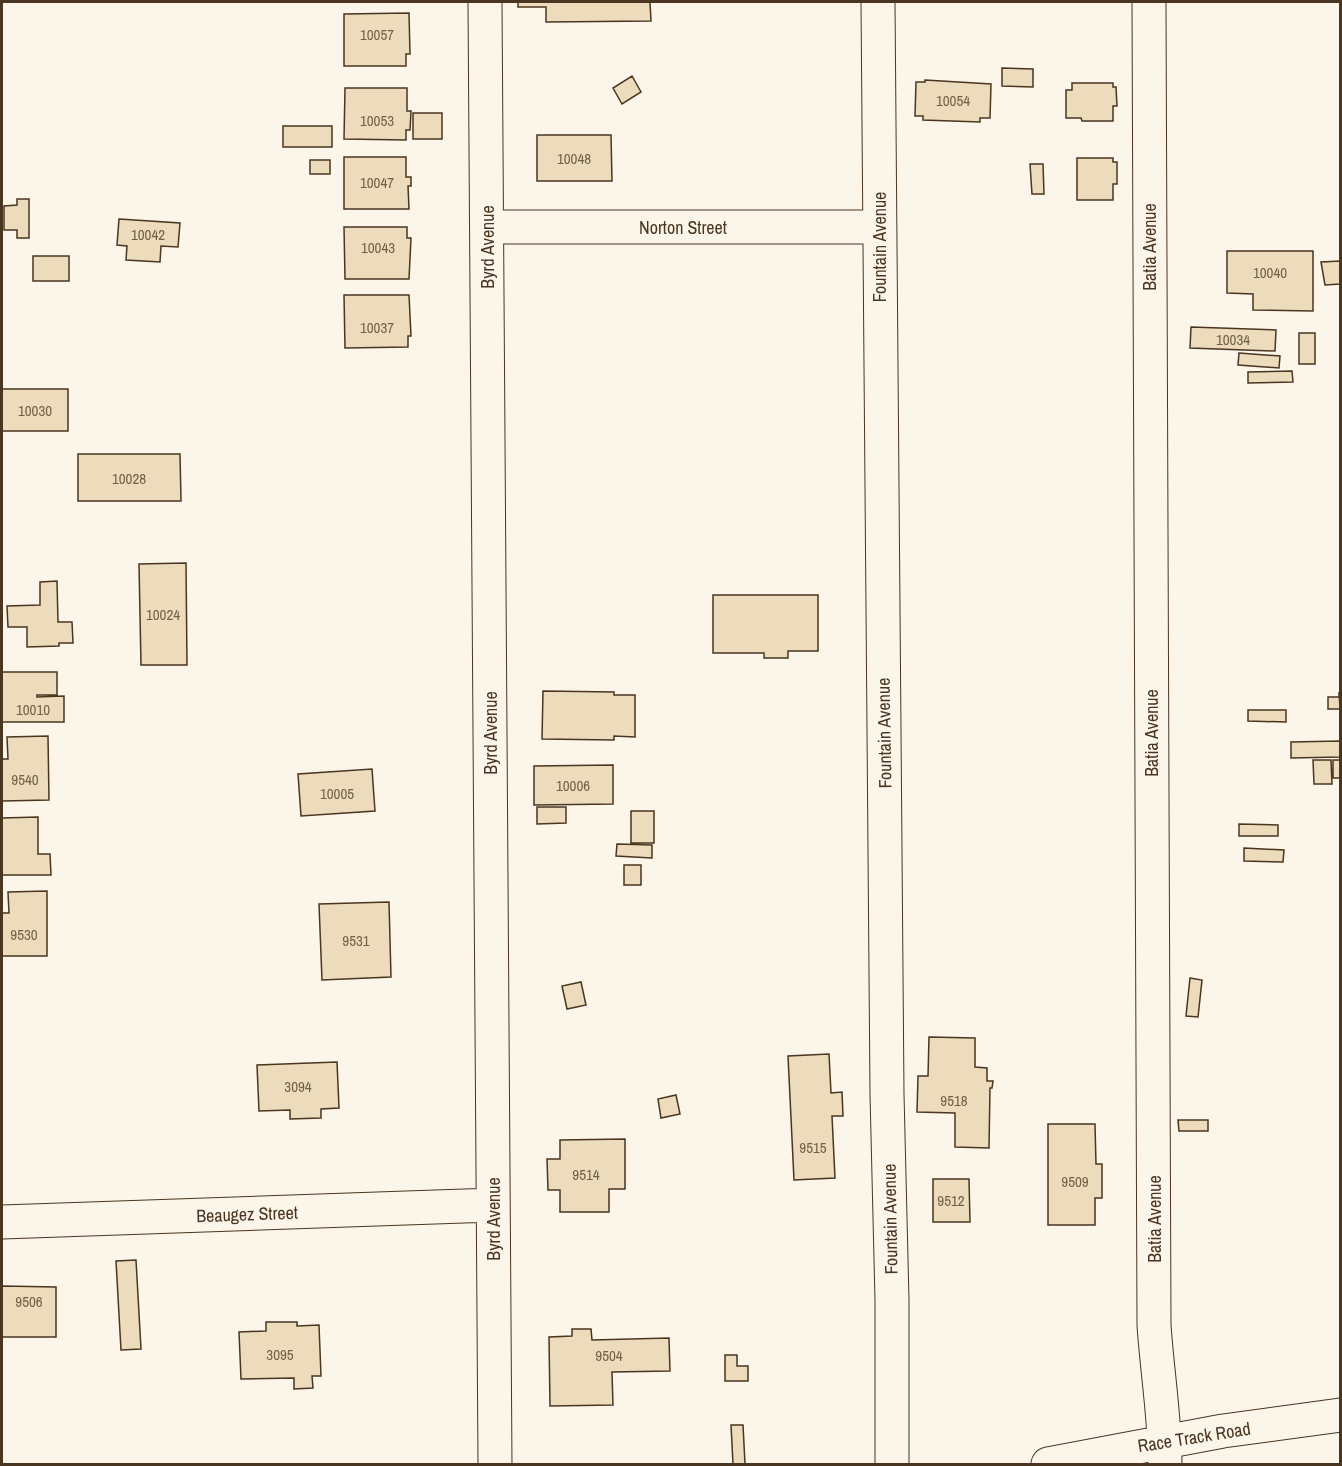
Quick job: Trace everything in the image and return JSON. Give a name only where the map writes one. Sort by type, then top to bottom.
[{"type":"street","name":"Byrd Avenue","points":[[485,2],[495,1464]]},
{"type":"street","name":"Fountain Avenue","points":[[878,2],[892,1464]]},
{"type":"street","name":"Batia Avenue","points":[[1149,2],[1154,1325],[1165,1453]]},
{"type":"street","name":"Norton Street","points":[[487,227],[879,227]]},
{"type":"street","name":"Beaugez Street","points":[[2,1222],[493,1205]]},
{"type":"street","name":"Race Track Road","points":[[1048,1464],[1165,1453],[1223,1431],[1341,1416]]},
{"type":"building","points":[[518,2],[650,2],[651,21],[546,22],[546,7],[518,7]]},
{"type":"building","points":[[409,13],[410,54],[406,54],[406,66],[344,66],[344,14]]},
{"type":"building","points":[[1002,68],[1033,69],[1033,87],[1002,86]]},
{"type":"building","points":[[632,76],[641,92],[622,104],[613,88]]},
{"type":"building","points":[[925,80],[991,84],[990,118],[980,118],[980,122],[923,120],[923,116],[915,116],[916,82],[925,82]]},
{"type":"building","points":[[1072,83],[1113,83],[1113,87],[1116,87],[1117,106],[1113,106],[1113,121],[1082,121],[1081,118],[1066,118],[1066,90],[1072,90]]},
{"type":"building","points":[[345,88],[407,88],[407,111],[411,111],[410,130],[406,130],[406,140],[344,139]]},
{"type":"building","points":[[413,113],[442,113],[442,139],[413,139]]},
{"type":"building","points":[[283,126],[332,126],[332,147],[283,147]]},
{"type":"building","points":[[537,135],[611,135],[612,181],[537,181]]},
{"type":"building","points":[[344,157],[406,157],[406,177],[411,177],[411,186],[408,186],[409,209],[344,209]]},
{"type":"building","points":[[1077,158],[1113,158],[1113,162],[1117,162],[1117,184],[1113,184],[1113,200],[1077,200]]},
{"type":"building","points":[[310,160],[330,160],[330,174],[310,174]]},
{"type":"building","points":[[1030,164],[1043,164],[1044,194],[1032,194]]},
{"type":"building","points":[[17,199],[29,199],[29,238],[17,238],[17,230],[4,230],[4,206],[17,205]]},
{"type":"building","points":[[119,219],[180,223],[178,247],[161,246],[160,262],[126,260],[127,246],[117,245]]},
{"type":"building","points":[[344,227],[407,227],[407,238],[411,238],[409,279],[345,279]]},
{"type":"building","points":[[1227,251],[1313,251],[1313,311],[1253,310],[1253,294],[1227,293]]},
{"type":"building","points":[[33,256],[69,256],[69,281],[33,281]]},
{"type":"building","points":[[1340,261],[1340,284],[1325,285],[1321,262]]},
{"type":"building","points":[[344,295],[409,295],[411,336],[408,336],[408,347],[345,348]]},
{"type":"building","points":[[1191,327],[1276,330],[1275,351],[1190,348]]},
{"type":"building","points":[[1299,333],[1315,333],[1315,364],[1299,364]]},
{"type":"building","points":[[1239,353],[1280,356],[1279,368],[1238,365]]},
{"type":"building","points":[[1292,371],[1293,382],[1248,383],[1248,372]]},
{"type":"building","points":[[2,389],[68,389],[68,431],[2,431]]},
{"type":"building","points":[[78,454],[180,454],[181,501],[78,501]]},
{"type":"building","points":[[186,563],[187,665],[141,665],[139,564]]},
{"type":"building","points":[[57,581],[58,622],[72,622],[73,643],[27,647],[27,627],[8,627],[7,606],[40,605],[40,582]]},
{"type":"building","points":[[713,595],[818,595],[818,651],[788,651],[788,658],[764,658],[764,653],[713,653]]},
{"type":"building","points":[[2,672],[57,672],[57,695],[37,695],[37,697],[64,696],[64,722],[2,722]]},
{"type":"building","points":[[543,691],[614,692],[614,695],[635,695],[635,737],[614,736],[614,740],[542,739]]},
{"type":"building","points":[[1339,692],[1340,709],[1328,709],[1328,697],[1339,697]]},
{"type":"building","points":[[1248,710],[1286,710],[1286,722],[1248,721]]},
{"type":"building","points":[[48,736],[49,800],[2,801],[2,759],[8,759],[7,737]]},
{"type":"building","points":[[1340,741],[1340,757],[1291,758],[1291,742]]},
{"type":"building","points":[[1313,760],[1331,760],[1332,784],[1314,784]]},
{"type":"building","points":[[1333,760],[1340,760],[1340,778],[1333,778]]},
{"type":"building","points":[[613,765],[613,804],[534,805],[534,766]]},
{"type":"building","points":[[372,769],[375,811],[301,816],[298,774]]},
{"type":"building","points":[[537,807],[566,807],[566,823],[537,824]]},
{"type":"building","points":[[631,811],[654,811],[654,843],[631,843]]},
{"type":"building","points":[[38,817],[38,854],[50,854],[51,875],[2,875],[2,818]]},
{"type":"building","points":[[1239,824],[1278,825],[1278,836],[1239,836]]},
{"type":"building","points":[[617,844],[652,845],[652,858],[616,856]]},
{"type":"building","points":[[1244,848],[1284,850],[1283,862],[1244,861]]},
{"type":"building","points":[[624,865],[641,865],[641,885],[624,885]]},
{"type":"building","points":[[47,891],[47,956],[2,956],[2,913],[9,913],[8,892]]},
{"type":"building","points":[[389,902],[391,977],[322,980],[319,904]]},
{"type":"building","points":[[1190,978],[1202,980],[1198,1017],[1186,1016]]},
{"type":"building","points":[[581,982],[586,1005],[567,1009],[562,986]]},
{"type":"building","points":[[929,1037],[975,1038],[975,1067],[987,1068],[987,1081],[993,1081],[992,1088],[990,1088],[989,1148],[955,1147],[955,1113],[917,1112],[918,1076],[928,1076]]},
{"type":"building","points":[[829,1054],[831,1093],[842,1092],[843,1116],[832,1116],[835,1178],[794,1180],[788,1056]]},
{"type":"building","points":[[337,1062],[339,1108],[321,1109],[321,1118],[290,1119],[290,1110],[259,1111],[257,1065]]},
{"type":"building","points":[[676,1095],[680,1114],[661,1118],[658,1099]]},
{"type":"building","points":[[1178,1120],[1208,1120],[1208,1131],[1179,1131]]},
{"type":"building","points":[[1048,1124],[1095,1124],[1096,1164],[1102,1164],[1102,1198],[1095,1198],[1095,1225],[1048,1225]]},
{"type":"building","points":[[625,1139],[625,1189],[609,1189],[609,1212],[560,1212],[560,1190],[548,1190],[547,1159],[560,1159],[560,1140]]},
{"type":"building","points":[[933,1179],[969,1179],[970,1222],[933,1222]]},
{"type":"building","points":[[136,1260],[141,1349],[121,1350],[116,1261]]},
{"type":"building","points":[[2,1286],[56,1287],[56,1337],[2,1337]]},
{"type":"building","points":[[266,1322],[297,1322],[297,1326],[319,1325],[321,1376],[312,1376],[313,1388],[294,1389],[294,1378],[241,1379],[239,1332],[266,1331]]},
{"type":"building","points":[[572,1329],[591,1329],[592,1340],[669,1338],[670,1371],[612,1372],[613,1405],[550,1406],[549,1337],[572,1336]]},
{"type":"building","points":[[725,1355],[737,1355],[737,1366],[748,1366],[748,1381],[725,1381]]},
{"type":"building","points":[[731,1425],[743,1425],[745,1464],[733,1464]]}]
